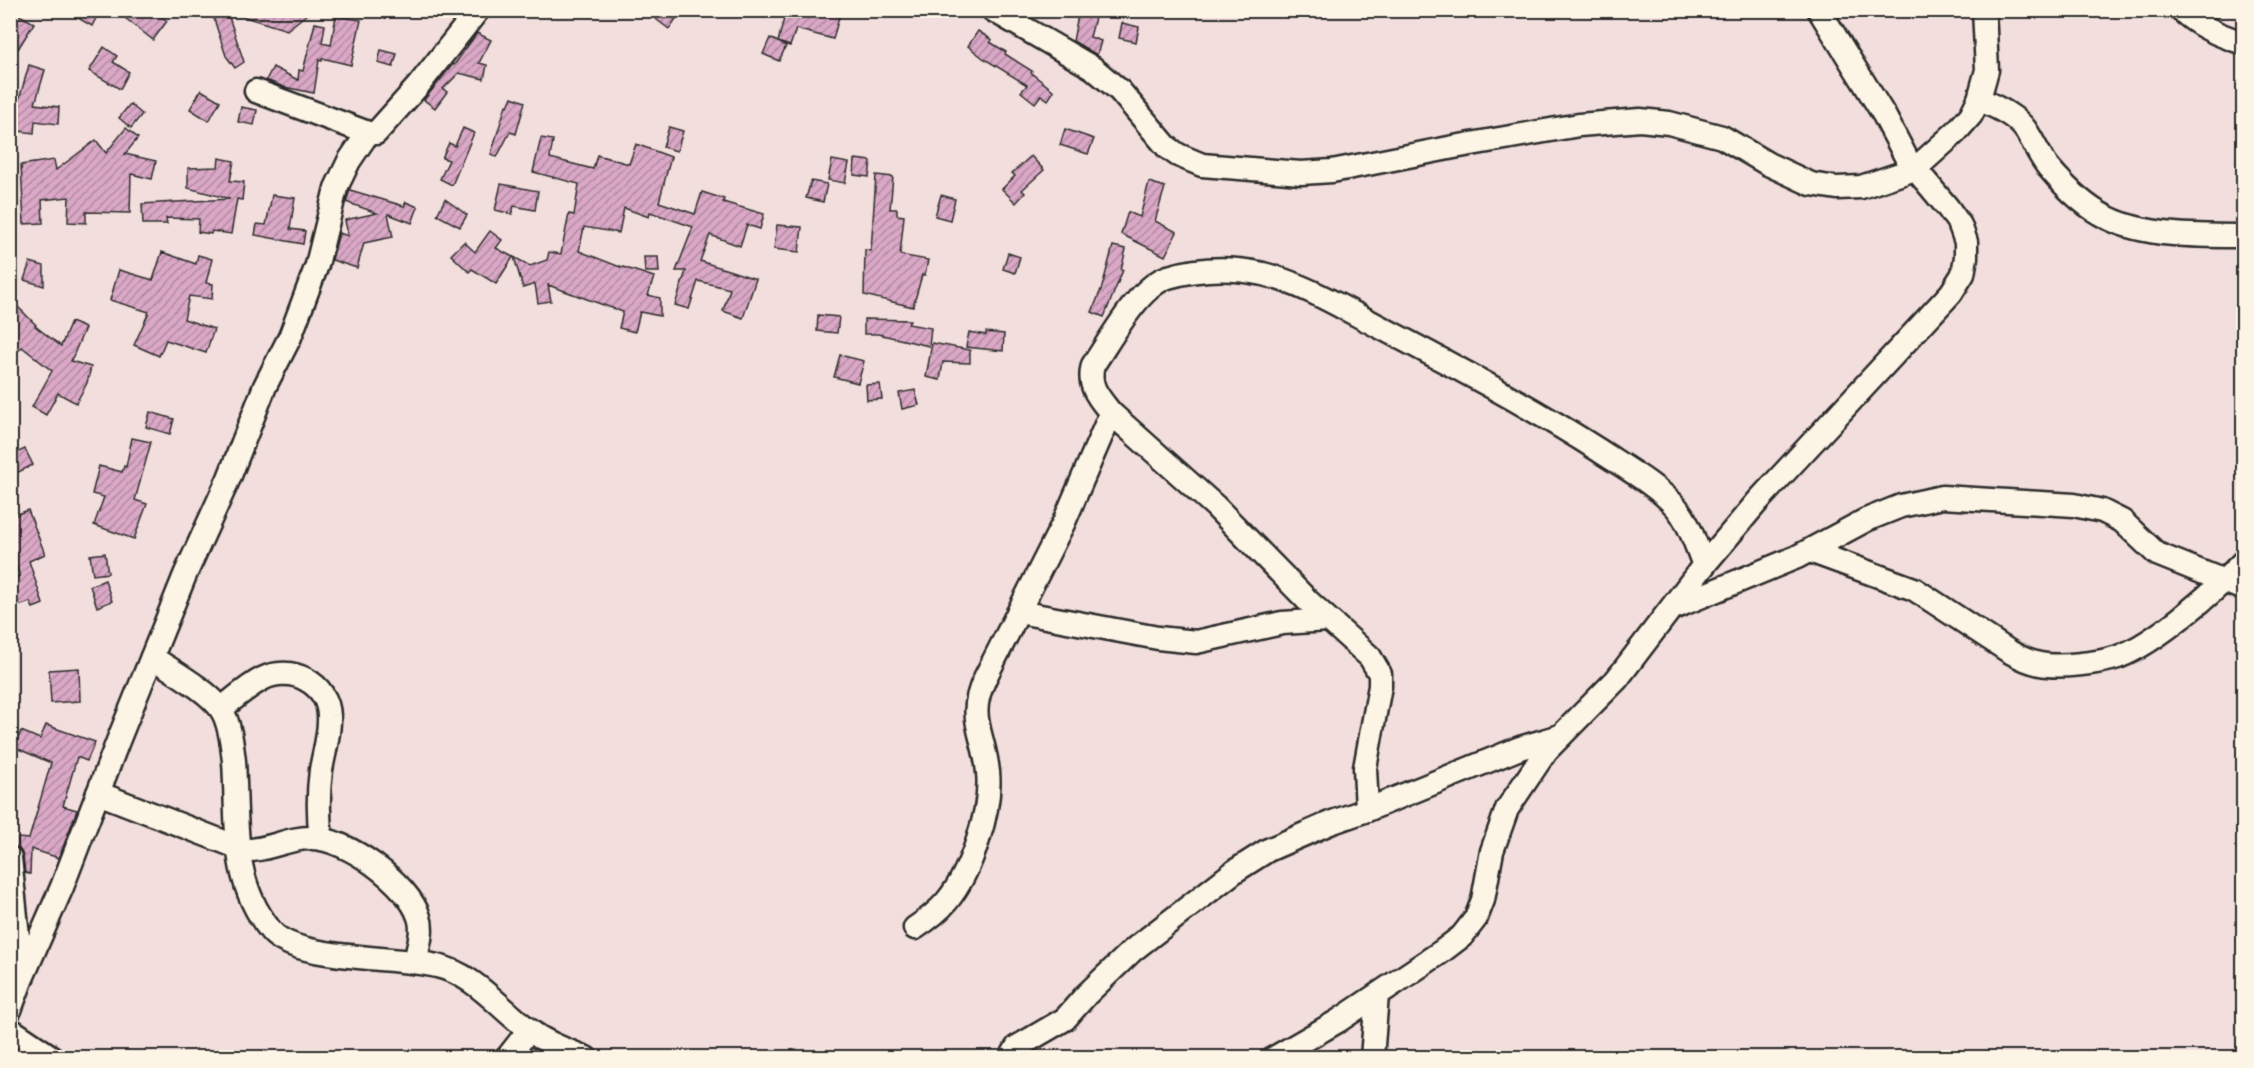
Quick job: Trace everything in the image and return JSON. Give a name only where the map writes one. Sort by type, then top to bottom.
[{"type":"street","points":[[256,91],[368,133],[376,133],[418,86],[478,10]]},
{"type":"street","points":[[993,10],[1108,79],[1167,147],[1178,155],[1202,165],[1301,173],[1332,171],[1578,125],[1640,120],[1669,123],[1722,137],[1768,164],[1825,188],[1861,187],[1915,169],[1956,132],[1971,115],[1979,99],[1987,70],[1984,10]]},
{"type":"street","points":[[1274,1058],[1338,1021],[1462,936],[1476,918],[1483,900],[1492,851],[1507,809],[1546,751],[1617,679],[1704,565],[1798,456],[1951,293],[1963,274],[1966,242],[1959,225],[1948,208],[1907,159],[1884,115],[1819,10]]},
{"type":"street","points":[[2182,11],[2210,31],[2244,43]]},
{"type":"street","points":[[1979,99],[2009,114],[2024,128],[2047,165],[2066,186],[2108,218],[2135,229],[2244,236]]},
{"type":"street","points":[[10,1010],[62,887],[198,545],[230,477],[265,386],[290,337],[317,266],[336,188],[349,161],[368,133]]},
{"type":"street","points":[[1367,810],[1365,768],[1377,705],[1380,674],[1370,657],[1328,620],[1215,506],[1111,413],[1097,396],[1090,376],[1093,365],[1144,291],[1156,282],[1198,270],[1229,269],[1264,275],[1311,291],[1453,365],[1556,423],[1631,471],[1676,508],[1692,534],[1704,565]]},
{"type":"street","points":[[915,928],[935,914],[964,877],[980,830],[988,789],[988,774],[975,716],[975,701],[1064,522],[1111,413]]},
{"type":"street","points":[[1672,609],[1810,551],[1866,520],[1901,506],[1942,497],[2074,505],[2113,516],[2122,521],[2157,554],[2234,585]]},
{"type":"street","points":[[1810,551],[1914,589],[2010,652],[2026,660],[2051,666],[2117,657],[2142,645],[2234,585],[2244,561]]},
{"type":"street","points":[[1019,612],[1158,638],[1196,642],[1282,623],[1328,620]]},
{"type":"street","points":[[152,657],[205,694],[221,709],[228,725],[233,752],[238,848],[243,880],[271,931],[292,946],[315,951],[415,962],[454,971],[472,982],[542,1039],[586,1058]]},
{"type":"street","points":[[221,709],[262,680],[286,674],[304,677],[327,700],[330,717],[318,792],[321,838]]},
{"type":"street","points":[[1011,1058],[1017,1047],[1065,1019],[1117,964],[1235,871],[1277,846],[1520,748],[1561,736]]},
{"type":"street","points":[[98,793],[238,848],[251,850],[309,837],[334,842],[375,866],[414,906],[422,929],[415,962]]},
{"type":"street","points":[[10,858],[22,978]]},
{"type":"street","points":[[1372,1058],[1377,995]]},
{"type":"street","points":[[10,1029],[53,1058]]},
{"type":"street","points":[[507,1058],[529,1030]]},
{"type":"building","points":[[10,10],[34,23],[10,62]]},
{"type":"building","points":[[64,10],[100,10],[92,26]]},
{"type":"building","points":[[115,10],[154,10],[167,21],[153,40]]},
{"type":"building","points":[[211,10],[226,10],[228,14],[244,62],[235,68],[226,56]]},
{"type":"building","points":[[236,10],[312,10],[287,30],[235,14]]},
{"type":"building","points":[[644,10],[682,10],[669,29]]},
{"type":"building","points":[[786,10],[841,10],[833,39],[796,29],[790,46],[778,42]]},
{"type":"building","points":[[1079,10],[1097,10],[1090,37],[1101,41],[1097,55],[1073,41]]},
{"type":"building","points":[[336,16],[361,20],[351,65],[322,58],[322,61],[319,60],[314,93],[284,87],[266,80],[273,67],[298,80],[299,70],[303,71],[315,23],[325,25],[322,43],[331,45]]},
{"type":"building","points":[[1122,23],[1139,27],[1136,42],[1119,38]]},
{"type":"building","points":[[978,31],[992,40],[990,42],[1006,52],[1005,54],[1032,71],[1031,73],[1054,91],[1048,100],[1041,95],[1035,103],[1021,92],[1027,85],[968,46]]},
{"type":"building","points":[[477,33],[491,40],[479,63],[487,65],[484,79],[459,73],[443,89],[447,92],[435,108],[424,100],[454,65]]},
{"type":"building","points":[[770,38],[786,46],[779,61],[763,54]]},
{"type":"building","points":[[104,47],[117,56],[113,62],[129,72],[120,89],[89,71]]},
{"type":"building","points":[[381,50],[397,54],[393,67],[378,63]]},
{"type":"building","points":[[29,65],[45,70],[35,104],[59,107],[58,124],[35,121],[34,133],[10,130],[10,99],[19,100]]},
{"type":"building","points":[[201,90],[220,101],[209,121],[190,109]]},
{"type":"building","points":[[512,97],[525,102],[516,134],[510,132],[497,157],[491,154],[506,105],[508,106]]},
{"type":"building","points":[[130,104],[142,114],[131,128],[119,118]]},
{"type":"building","points":[[241,107],[257,110],[254,125],[238,122]]},
{"type":"building","points":[[669,127],[683,131],[677,151],[663,147]]},
{"type":"building","points":[[126,128],[138,138],[125,154],[156,161],[152,179],[131,174],[130,213],[86,212],[86,223],[68,222],[69,197],[42,200],[43,223],[24,224],[21,165],[54,160],[56,170],[96,140],[106,153]]},
{"type":"building","points":[[463,128],[474,133],[452,185],[440,179],[449,160],[442,158],[449,143],[455,146]]},
{"type":"building","points":[[1065,129],[1094,139],[1088,154],[1060,145]]},
{"type":"building","points":[[541,138],[553,140],[550,158],[593,169],[597,155],[629,164],[636,144],[671,157],[659,202],[695,214],[702,192],[724,199],[723,202],[764,214],[760,229],[747,225],[740,246],[710,235],[700,261],[756,279],[743,318],[723,311],[730,289],[698,281],[689,309],[675,305],[686,271],[676,271],[693,227],[650,212],[649,217],[624,208],[619,233],[584,227],[579,251],[654,277],[648,295],[660,298],[660,316],[640,312],[635,332],[619,328],[623,312],[548,285],[551,301],[538,303],[535,284],[523,288],[514,257],[530,266],[547,260],[549,252],[561,254],[569,214],[574,215],[579,184],[533,172]]},
{"type":"building","points":[[1031,156],[1044,170],[1022,190],[1025,193],[1016,203],[1002,189],[1015,176],[1012,173]]},
{"type":"building","points":[[219,158],[234,161],[230,181],[244,182],[242,200],[237,199],[231,234],[212,231],[211,234],[198,232],[199,219],[166,218],[167,224],[143,224],[142,204],[230,199],[188,188],[188,168],[218,167]]},
{"type":"building","points":[[855,159],[871,161],[869,177],[854,175]]},
{"type":"building","points":[[832,160],[849,163],[845,183],[828,180]]},
{"type":"building","points":[[876,175],[893,177],[890,209],[897,209],[897,215],[904,216],[900,255],[928,260],[913,307],[864,295],[865,250],[871,251]]},
{"type":"building","points":[[811,181],[827,184],[823,202],[806,198]]},
{"type":"building","points":[[1149,182],[1165,187],[1155,221],[1177,232],[1165,256],[1121,234],[1128,212],[1140,217]]},
{"type":"building","points":[[501,184],[538,191],[535,210],[514,206],[512,214],[495,210]]},
{"type":"building","points":[[350,190],[404,206],[406,202],[418,207],[412,223],[388,214],[393,237],[364,243],[357,268],[332,260],[339,233],[348,236],[345,220],[377,213],[346,202]]},
{"type":"building","points":[[272,195],[295,198],[290,229],[305,231],[303,244],[255,235],[257,224],[266,225]]},
{"type":"building","points":[[941,195],[955,199],[950,220],[935,216]]},
{"type":"building","points":[[445,199],[467,215],[460,227],[437,215]]},
{"type":"building","points":[[777,225],[802,227],[799,252],[774,249]]},
{"type":"building","points":[[490,231],[502,240],[496,248],[513,257],[496,284],[472,269],[469,272],[451,255],[464,242],[475,252]]},
{"type":"building","points":[[1113,246],[1126,249],[1121,270],[1123,270],[1104,317],[1092,312],[1102,287]]},
{"type":"building","points":[[162,252],[196,264],[198,255],[212,259],[206,283],[213,284],[212,299],[189,296],[184,319],[214,329],[206,353],[166,340],[159,356],[134,345],[149,312],[110,300],[119,270],[153,280]]},
{"type":"building","points":[[1008,253],[1020,257],[1015,273],[1003,269]]},
{"type":"building","points":[[644,257],[658,257],[659,272],[645,272]]},
{"type":"building","points":[[30,262],[44,266],[44,286],[24,280]]},
{"type":"building","points":[[18,307],[35,326],[61,346],[71,322],[85,328],[71,361],[91,367],[87,383],[76,403],[58,393],[46,415],[32,407],[52,371],[22,347],[10,359],[10,315]]},
{"type":"building","points":[[818,315],[839,317],[837,333],[817,331]]},
{"type":"building","points":[[864,319],[910,320],[908,324],[931,328],[929,346],[878,334],[864,334]]},
{"type":"building","points":[[969,332],[986,335],[986,332],[1004,334],[1003,351],[966,347]]},
{"type":"building","points":[[932,343],[970,350],[970,363],[943,362],[940,380],[926,377]]},
{"type":"building","points":[[840,355],[864,361],[858,383],[834,377]]},
{"type":"building","points":[[880,384],[882,399],[867,400],[866,385]]},
{"type":"building","points":[[915,390],[919,405],[902,409],[899,393]]},
{"type":"building","points":[[150,412],[174,419],[170,434],[146,427]]},
{"type":"building","points":[[132,438],[151,442],[135,500],[147,504],[134,539],[94,525],[104,497],[92,494],[99,466],[122,472],[124,466],[126,467]]},
{"type":"building","points":[[25,449],[33,465],[10,476],[10,456]]},
{"type":"building","points":[[28,510],[45,554],[29,561],[43,604],[33,608],[30,602],[10,609],[10,579],[20,576],[10,551],[10,517]]},
{"type":"building","points":[[105,553],[108,573],[93,575],[90,555]]},
{"type":"building","points":[[105,580],[112,601],[97,607],[90,586]]},
{"type":"building","points":[[79,668],[80,701],[51,703],[49,670]]},
{"type":"building","points":[[46,725],[95,742],[87,761],[77,757],[63,806],[77,810],[59,858],[31,849],[30,874],[25,873],[18,838],[29,839],[51,763],[14,747],[21,731],[40,739]]}]
